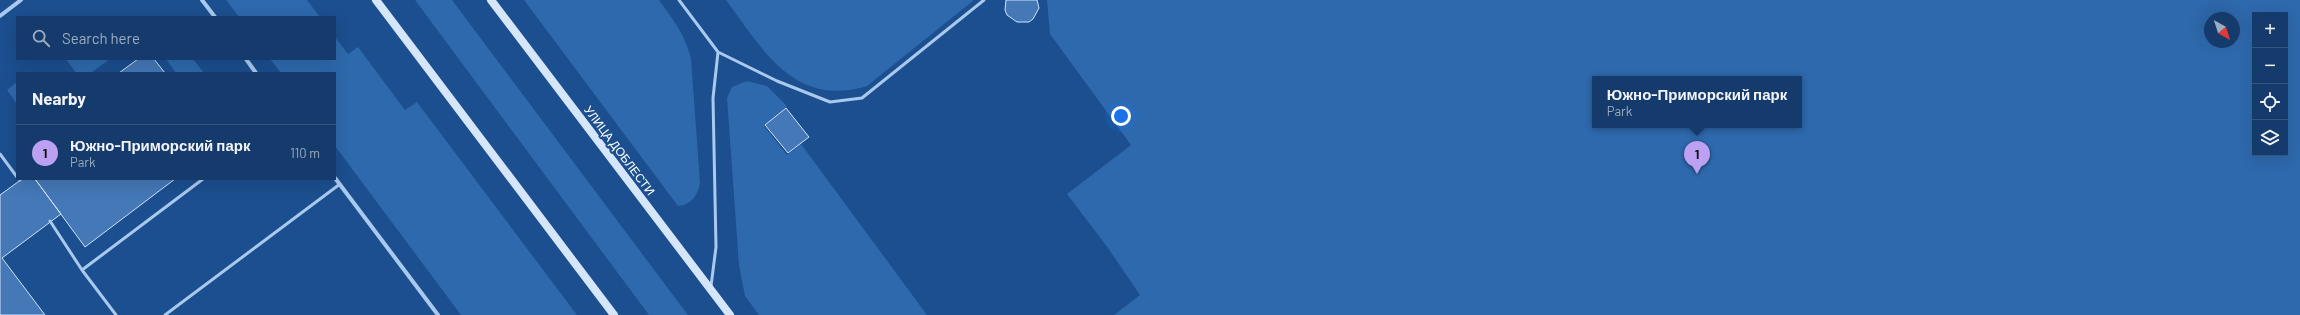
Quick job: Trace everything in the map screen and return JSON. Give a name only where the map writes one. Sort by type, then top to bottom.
[{"type":"main road","points":[[376,0],[614,315]]},
{"type":"main road","name":"УЛИЦА ДОБЛЕСТИ","points":[[490,0],[730,315]]},
{"type":"street","points":[[0,16],[21,0]]},
{"type":"street","points":[[202,0],[214,16]]},
{"type":"street","points":[[247,60],[255,72]]},
{"type":"street","points":[[336,179],[438,315]]},
{"type":"lane","points":[[679,0],[718,52],[777,81],[830,102],[862,98],[984,0]]},
{"type":"lane","points":[[710,288],[716,246],[713,98],[718,52]]},
{"type":"lane","points":[[0,154],[16,176]]},
{"type":"lane","points":[[82,270],[202,180]]},
{"type":"lane","points":[[165,315],[340,184]]},
{"type":"lane","points":[[50,221],[82,270],[116,315]]},
{"type":"shaded area","points":[[226,0],[307,0],[319,16],[238,16]]},
{"type":"shaded area","points":[[415,0],[452,0],[688,315],[649,315]]},
{"type":"shaded area","points":[[524,0],[659,0],[674,21],[686,42],[691,59],[700,183],[698,192],[687,204],[678,206]]},
{"type":"shaded area","points":[[726,0],[974,0],[867,86],[842,91],[819,89],[800,82],[783,70],[753,38]]},
{"type":"shaded area","points":[[1047,0],[2300,0],[2300,315],[1114,315],[1140,295],[1108,248],[1067,194],[1131,145],[1050,34]]},
{"type":"shaded area","points":[[336,38],[348,54],[358,47],[405,110],[417,102],[577,315],[461,315],[336,147],[336,72],[280,72],[271,60],[336,60]]},
{"type":"shaded area","points":[[67,60],[109,60],[92,72],[75,72]]},
{"type":"shaded area","points":[[167,60],[194,60],[203,72],[175,72]]},
{"type":"shaded area","points":[[747,81],[767,86],[787,106],[764,126],[787,155],[801,144],[927,315],[759,315],[745,296],[739,265],[727,98],[732,87]]},
{"type":"shaded area","points":[[16,83],[16,103],[7,90]]},
{"type":"building","points":[[1006,0],[1037,0],[1039,8],[1033,19],[1029,22],[1017,22],[1007,15],[1005,10]]},
{"type":"building","points":[[137,60],[155,60],[164,72],[120,72]]},
{"type":"building","points":[[786,108],[809,137],[788,153],[765,125]]},
{"type":"building","points":[[21,180],[36,180],[61,214],[2,258],[45,315],[0,315],[0,195]]},
{"type":"building","points":[[36,180],[174,180],[85,247]]},
{"type":"place","name":"Южно-Приморский парк","points":[[1697,174]]}]
